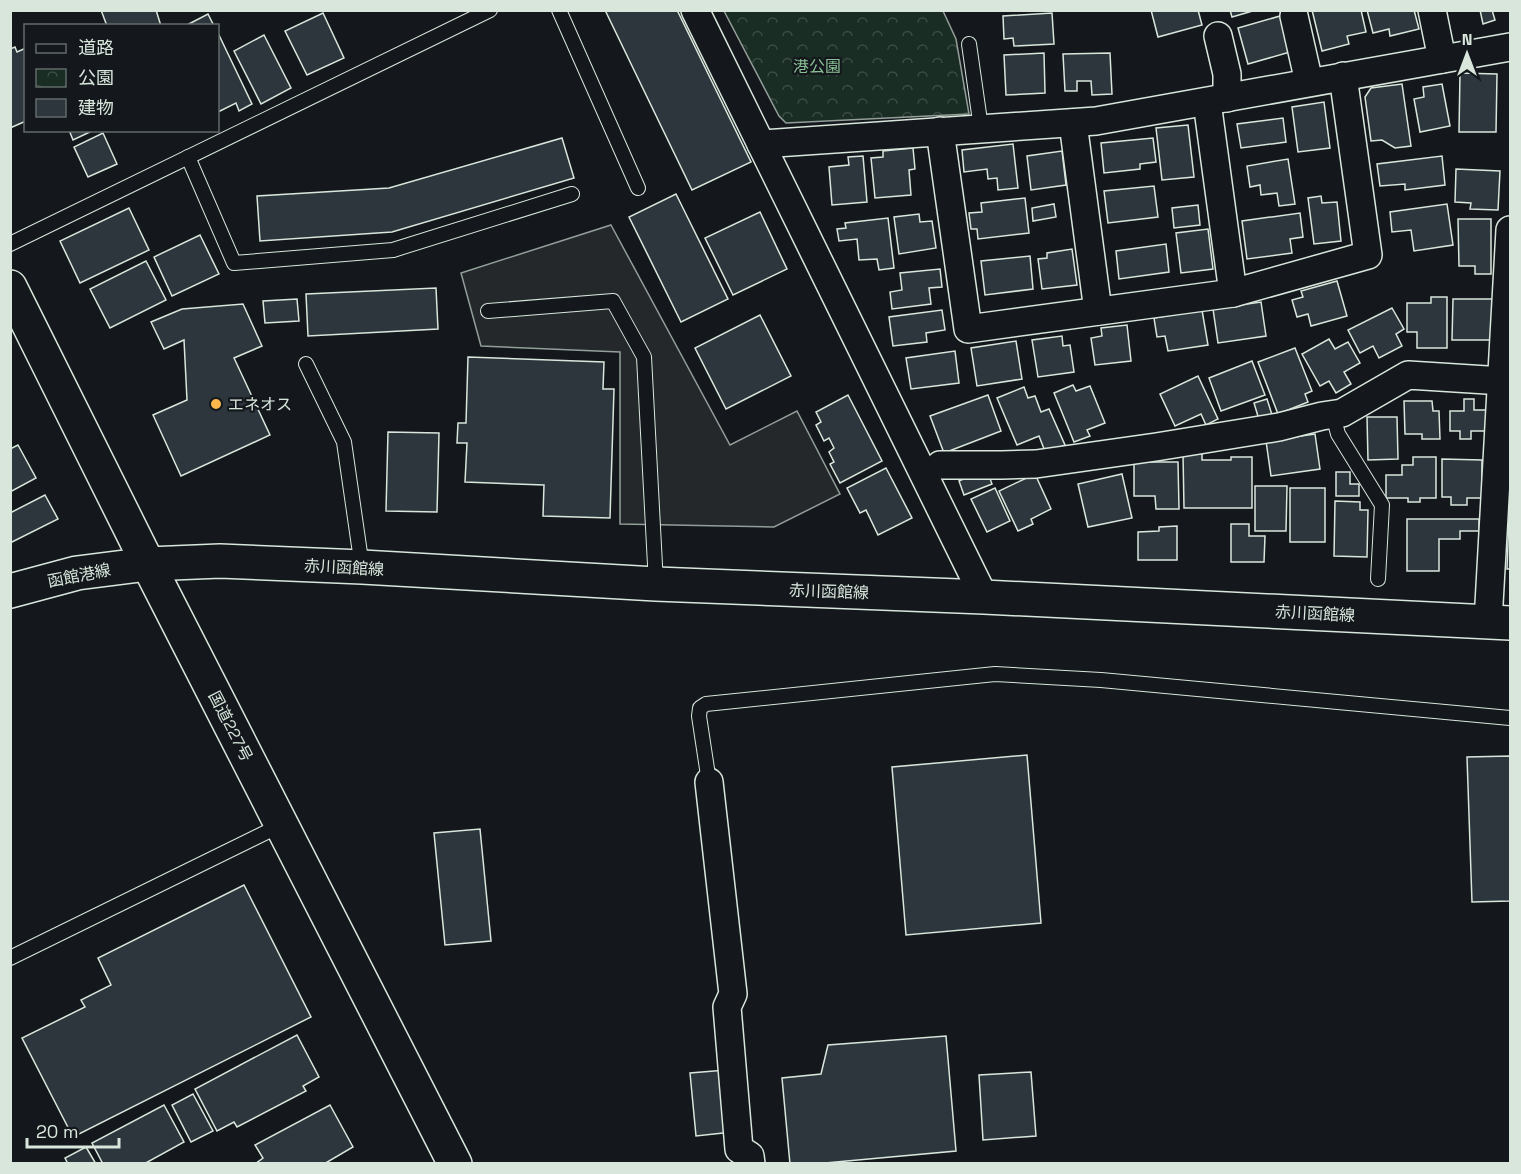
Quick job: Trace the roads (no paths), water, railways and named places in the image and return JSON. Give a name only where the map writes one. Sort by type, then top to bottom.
[{"type":"main road","name":"国道227号","points":[[10,287],[148,564],[454,1164]]},
{"type":"main road","name":"赤川函館線","points":[[148,564],[220,561],[362,567],[656,584],[1499,622]]},
{"type":"main road","name":"函館港線","points":[[10,591],[77,573],[148,564]]},
{"type":"street","points":[[695,10],[984,597]]},
{"type":"street","points":[[1432,10],[1442,59]]},
{"type":"street","points":[[1294,16],[1309,82]]},
{"type":"street","points":[[1218,36],[1227,74],[1217,100],[1233,293]]},
{"type":"street","points":[[761,144],[1096,121],[1510,47]]},
{"type":"street","points":[[940,131],[968,329],[1233,293],[1368,255],[1343,76]]},
{"type":"street","points":[[1073,123],[1098,311]]},
{"type":"street","points":[[1499,622],[1503,381],[1510,230]]},
{"type":"street","points":[[940,465],[1036,464],[1279,427],[1342,413],[1408,375],[1503,381]]},
{"type":"street","points":[[709,782],[733,994],[727,1007],[739,1149],[750,1156],[751,1164]]},
{"type":"lane","points":[[10,244],[490,10]]},
{"type":"lane","points":[[559,10],[638,188]]},
{"type":"lane","points":[[969,44],[981,128]]},
{"type":"lane","points":[[188,157],[234,263],[393,249],[572,194]]},
{"type":"lane","points":[[488,311],[613,301],[644,357],[656,584]]},
{"type":"lane","points":[[306,364],[344,442],[362,567]]},
{"type":"lane","points":[[1334,415],[1338,434],[1382,506],[1378,579]]},
{"type":"lane","points":[[709,782],[699,716],[700,708],[706,705],[995,674],[1101,680],[1510,718]]},
{"type":"lane","points":[[10,958],[281,825]]},
{"type":"place","name":"エネオス","points":[[216,404]]},
{"type":"park label","name":"港公園","points":[[817,66]]}]
